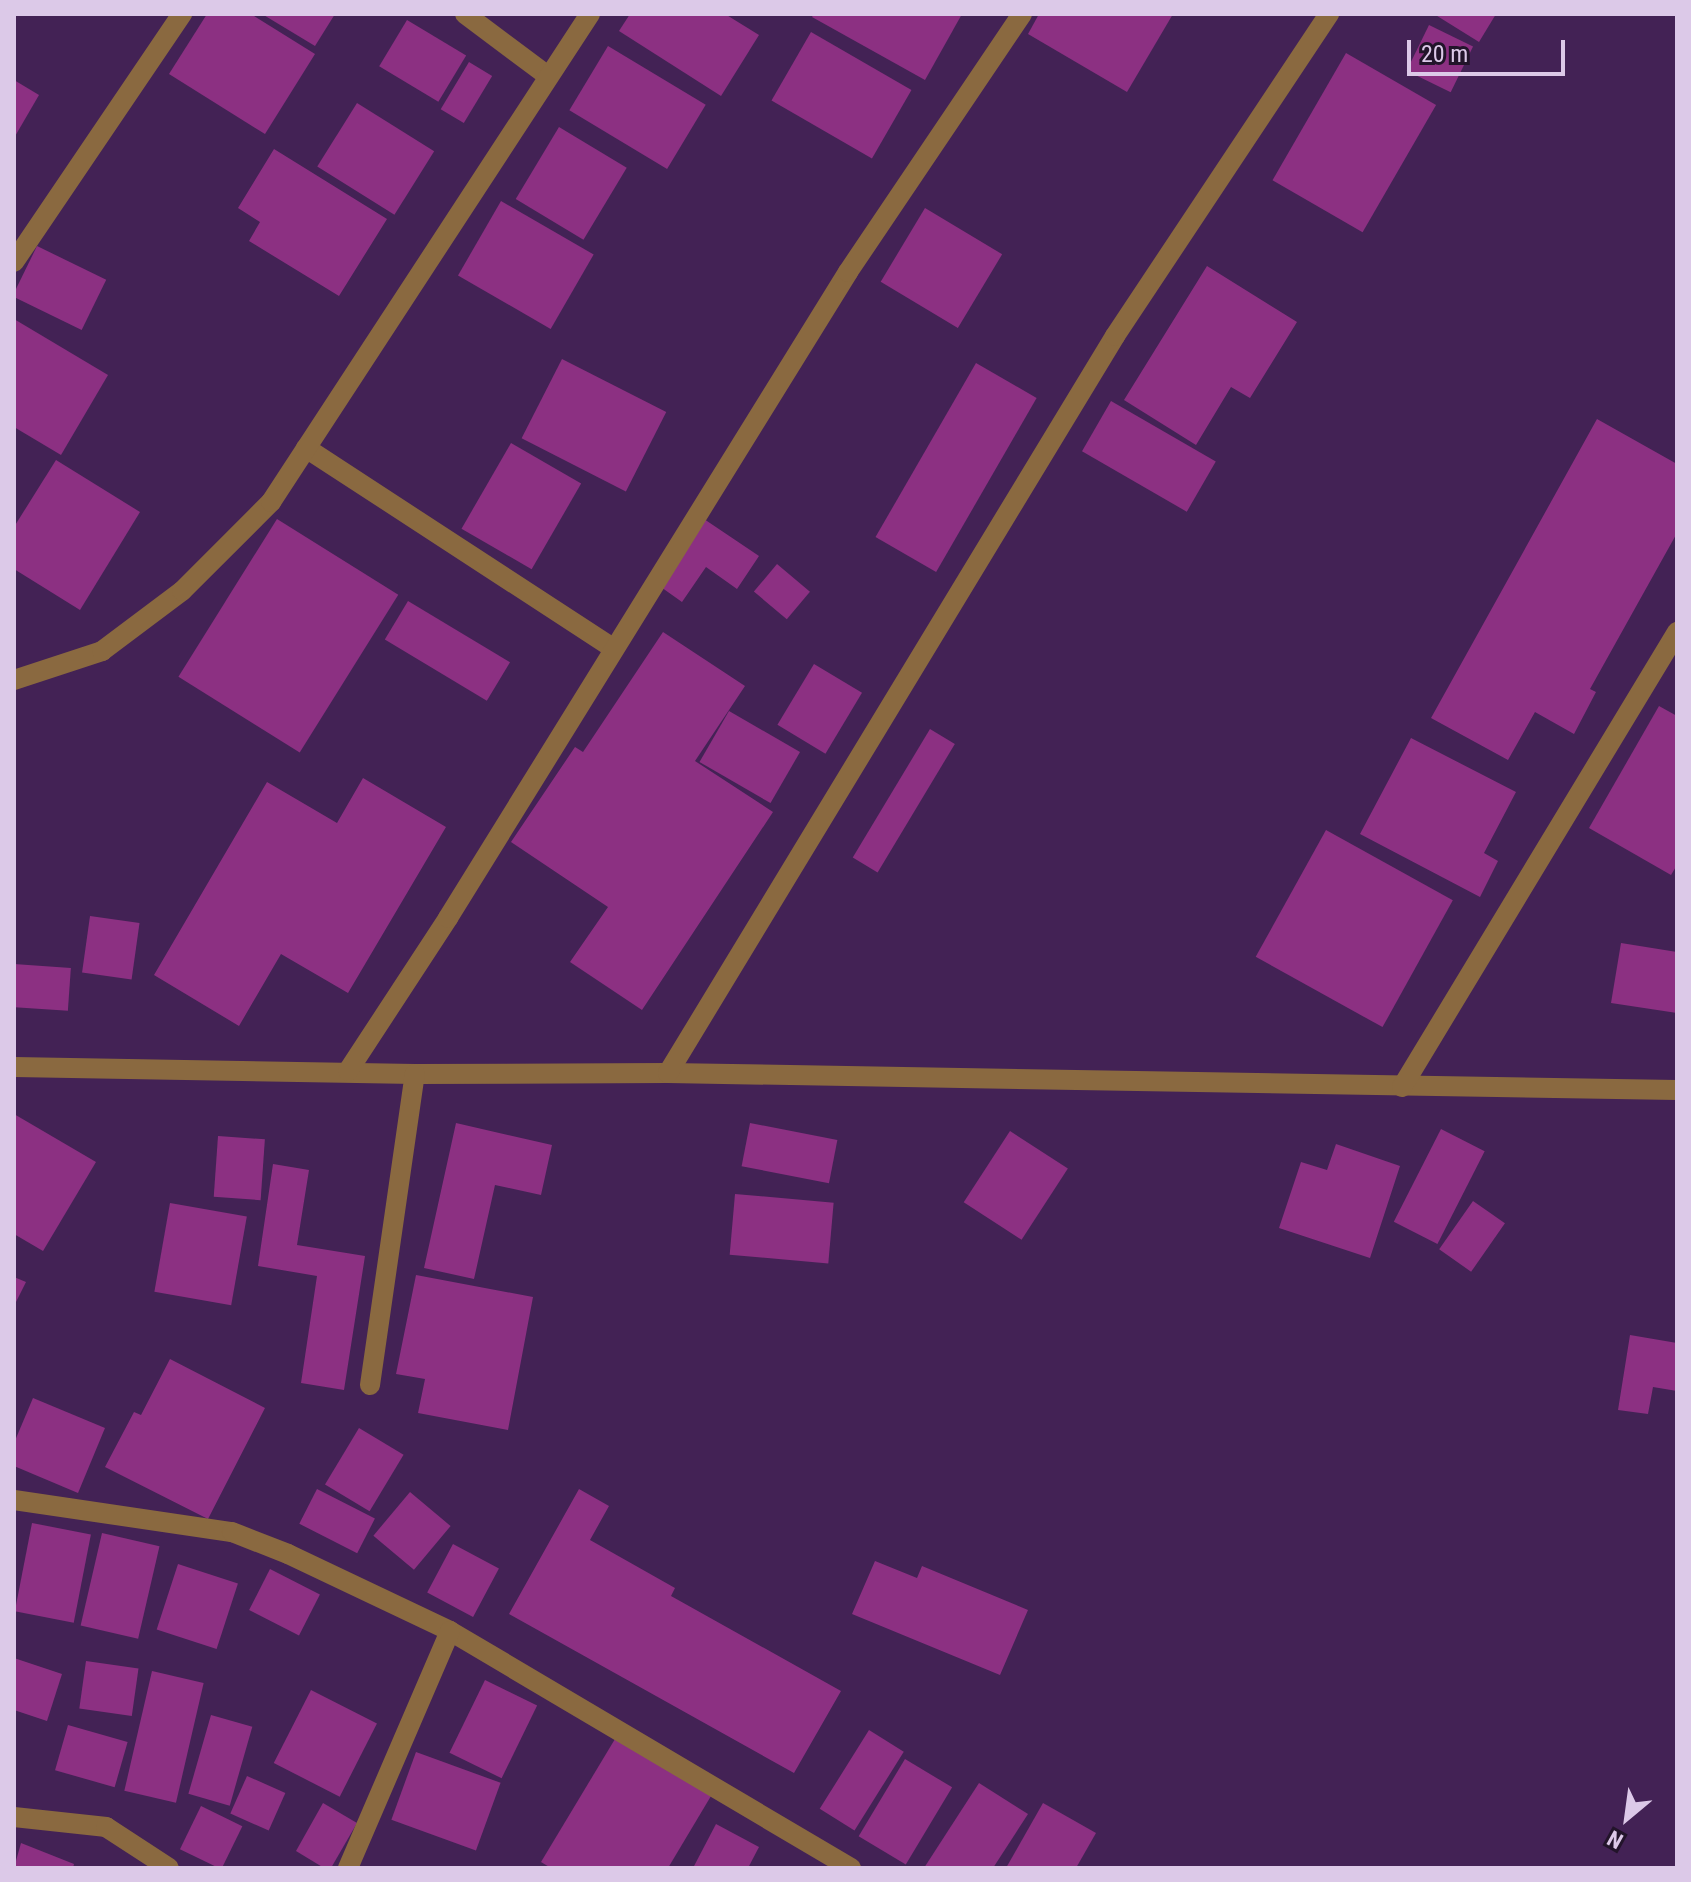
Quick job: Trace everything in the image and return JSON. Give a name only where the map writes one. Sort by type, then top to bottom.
[{"type":"street","points":[[14,262],[182,14]]},
{"type":"street","points":[[465,14],[548,76]]},
{"type":"street","points":[[14,680],[102,651],[182,591],[271,502],[590,14]]},
{"type":"street","points":[[348,1071],[448,918],[848,272],[1022,14]]},
{"type":"street","points":[[668,1073],[1115,336],[1329,14]]},
{"type":"street","points":[[306,448],[613,648]]},
{"type":"street","points":[[1402,1087],[1677,632]]},
{"type":"street","points":[[14,1067],[415,1074],[668,1073],[1677,1090]]},
{"type":"street","points":[[370,1385],[415,1074]]},
{"type":"street","points":[[14,1500],[232,1532],[288,1554],[450,1631],[851,1868]]},
{"type":"street","points":[[348,1868],[450,1631]]},
{"type":"street","points":[[14,1817],[106,1827],[169,1868]]},
{"type":"building","points":[[207,14],[251,14],[315,54],[265,134],[169,74]]},
{"type":"building","points":[[262,14],[335,14],[315,46]]},
{"type":"building","points":[[630,14],[725,14],[759,35],[721,96],[619,31]]},
{"type":"building","points":[[814,14],[962,14],[925,80],[812,17]]},
{"type":"building","points":[[1039,14],[1173,14],[1127,92],[1028,34]]},
{"type":"building","points":[[1434,14],[1496,14],[1479,42]]},
{"type":"building","points":[[407,20],[466,56],[438,102],[379,66]]},
{"type":"building","points":[[1429,25],[1473,46],[1451,92],[1407,71]]},
{"type":"building","points":[[811,32],[911,90],[872,158],[772,100]]},
{"type":"building","points":[[608,46],[706,105],[667,169],[569,110]]},
{"type":"building","points":[[1346,53],[1436,105],[1363,232],[1272,180]]},
{"type":"building","points":[[469,62],[492,76],[464,123],[441,109]]},
{"type":"building","points":[[14,80],[39,95],[14,138]]},
{"type":"building","points":[[357,103],[434,151],[394,215],[317,167]]},
{"type":"building","points":[[559,127],[627,168],[583,240],[516,199]]},
{"type":"building","points":[[274,149],[387,219],[339,296],[249,241],[260,222],[238,208]]},
{"type":"building","points":[[501,201],[594,254],[551,329],[458,275]]},
{"type":"building","points":[[925,208],[1002,254],[958,328],[881,282]]},
{"type":"building","points":[[37,246],[106,280],[82,330],[14,297]]},
{"type":"building","points":[[1207,266],[1297,322],[1250,398],[1231,387],[1196,445],[1124,400]]},
{"type":"building","points":[[14,319],[108,375],[61,455],[14,427]]},
{"type":"building","points":[[562,359],[666,412],[626,491],[522,438]]},
{"type":"building","points":[[976,363],[1037,398],[936,572],[876,537]]},
{"type":"building","points":[[1111,401],[1216,462],[1187,512],[1082,451]]},
{"type":"building","points":[[1597,419],[1677,464],[1677,533],[1590,689],[1596,692],[1574,734],[1535,712],[1508,760],[1431,718]]},
{"type":"building","points":[[511,443],[581,483],[532,569],[462,529]]},
{"type":"building","points":[[56,460],[140,512],[80,610],[14,569],[14,527]]},
{"type":"building","points":[[277,519],[398,595],[300,753],[178,677]]},
{"type":"building","points":[[704,519],[759,556],[737,589],[706,567],[682,602],[658,585]]},
{"type":"building","points":[[777,564],[810,592],[787,619],[754,592]]},
{"type":"building","points":[[408,601],[510,662],[487,701],[385,640]]},
{"type":"building","points":[[663,632],[745,686],[695,761],[773,812],[642,1010],[570,962],[608,907],[511,842],[575,747],[583,752]]},
{"type":"building","points":[[814,664],[862,693],[825,754],[777,725]]},
{"type":"building","points":[[1659,706],[1677,716],[1677,865],[1671,875],[1589,828]]},
{"type":"building","points":[[729,711],[800,752],[771,803],[700,762]]},
{"type":"building","points":[[930,729],[955,744],[878,873],[853,858]]},
{"type":"building","points":[[1411,738],[1516,792],[1484,853],[1498,861],[1480,897],[1360,834]]},
{"type":"building","points":[[363,778],[446,827],[348,993],[281,954],[239,1026],[154,975],[267,782],[337,823]]},
{"type":"building","points":[[1326,830],[1453,900],[1383,1027],[1256,957]]},
{"type":"building","points":[[90,916],[140,923],[132,979],[82,972]]},
{"type":"building","points":[[1621,943],[1677,952],[1677,1013],[1611,1003]]},
{"type":"building","points":[[14,964],[71,968],[68,1011],[14,1007]]},
{"type":"building","points":[[14,1114],[96,1162],[43,1251],[14,1234]]},
{"type":"building","points":[[456,1123],[552,1145],[541,1195],[495,1185],[474,1279],[424,1268]]},
{"type":"building","points":[[750,1123],[837,1140],[829,1183],[742,1166]]},
{"type":"building","points":[[1441,1129],[1485,1151],[1437,1244],[1394,1222]]},
{"type":"building","points":[[1010,1131],[1068,1169],[1022,1240],[964,1202]]},
{"type":"building","points":[[218,1136],[265,1139],[261,1200],[214,1197]]},
{"type":"building","points":[[1336,1144],[1400,1166],[1370,1258],[1279,1228],[1301,1162],[1327,1170]]},
{"type":"building","points":[[273,1164],[309,1170],[297,1245],[365,1256],[344,1390],[301,1383],[317,1276],[258,1266]]},
{"type":"building","points":[[735,1194],[834,1203],[828,1263],[730,1255]]},
{"type":"building","points":[[1473,1201],[1505,1223],[1471,1272],[1439,1249]]},
{"type":"building","points":[[170,1203],[247,1217],[231,1305],[154,1292]]},
{"type":"building","points":[[416,1275],[533,1297],[508,1430],[418,1413],[425,1379],[396,1374]]},
{"type":"building","points":[[14,1277],[26,1282],[14,1306]]},
{"type":"building","points":[[1630,1335],[1677,1343],[1677,1391],[1653,1387],[1648,1414],[1618,1410]]},
{"type":"building","points":[[170,1359],[265,1408],[208,1519],[105,1467],[134,1412],[141,1415]]},
{"type":"building","points":[[33,1398],[105,1428],[78,1493],[14,1466],[14,1443]]},
{"type":"building","points":[[359,1428],[404,1455],[370,1511],[325,1485]]},
{"type":"building","points":[[317,1489],[375,1519],[357,1553],[299,1524]]},
{"type":"building","points":[[579,1489],[609,1506],[590,1540],[675,1588],[671,1596],[841,1691],[794,1773],[509,1614]]},
{"type":"building","points":[[410,1492],[451,1526],[414,1570],[373,1536]]},
{"type":"building","points":[[32,1523],[91,1534],[74,1623],[15,1611]]},
{"type":"building","points":[[102,1533],[159,1546],[138,1639],[81,1626]]},
{"type":"building","points":[[453,1544],[499,1568],[473,1617],[427,1593]]},
{"type":"building","points":[[875,1561],[917,1578],[922,1566],[1028,1610],[1000,1675],[852,1614]]},
{"type":"building","points":[[178,1564],[238,1583],[217,1649],[157,1630]]},
{"type":"building","points":[[270,1569],[320,1594],[299,1635],[249,1610]]},
{"type":"building","points":[[14,1658],[62,1674],[47,1721],[14,1710]]},
{"type":"building","points":[[86,1661],[138,1668],[132,1716],[79,1709]]},
{"type":"building","points":[[152,1671],[204,1683],[176,1803],[124,1791]]},
{"type":"building","points":[[485,1680],[537,1705],[502,1778],[449,1753]]},
{"type":"building","points":[[311,1690],[377,1724],[340,1797],[274,1763]]},
{"type":"building","points":[[211,1715],[252,1727],[230,1806],[188,1794]]},
{"type":"building","points":[[68,1725],[128,1742],[115,1787],[55,1770]]},
{"type":"building","points":[[869,1730],[904,1752],[854,1831],[820,1809]]},
{"type":"building","points":[[618,1734],[714,1791],[668,1868],[551,1868],[541,1862]]},
{"type":"building","points":[[416,1752],[501,1783],[476,1850],[391,1820]]},
{"type":"building","points":[[905,1759],[952,1787],[906,1864],[859,1836]]},
{"type":"building","points":[[247,1776],[285,1793],[269,1831],[230,1813]]},
{"type":"building","points":[[979,1783],[1028,1814],[993,1868],[924,1868]]},
{"type":"building","points":[[323,1803],[357,1823],[331,1868],[324,1868],[296,1851]]},
{"type":"building","points":[[1043,1803],[1096,1833],[1076,1868],[1006,1868]]},
{"type":"building","points":[[201,1806],[242,1826],[222,1868],[180,1849]]},
{"type":"building","points":[[716,1824],[759,1847],[748,1868],[693,1868]]},
{"type":"building","points":[[21,1843],[74,1864],[73,1868],[14,1868]]}]
